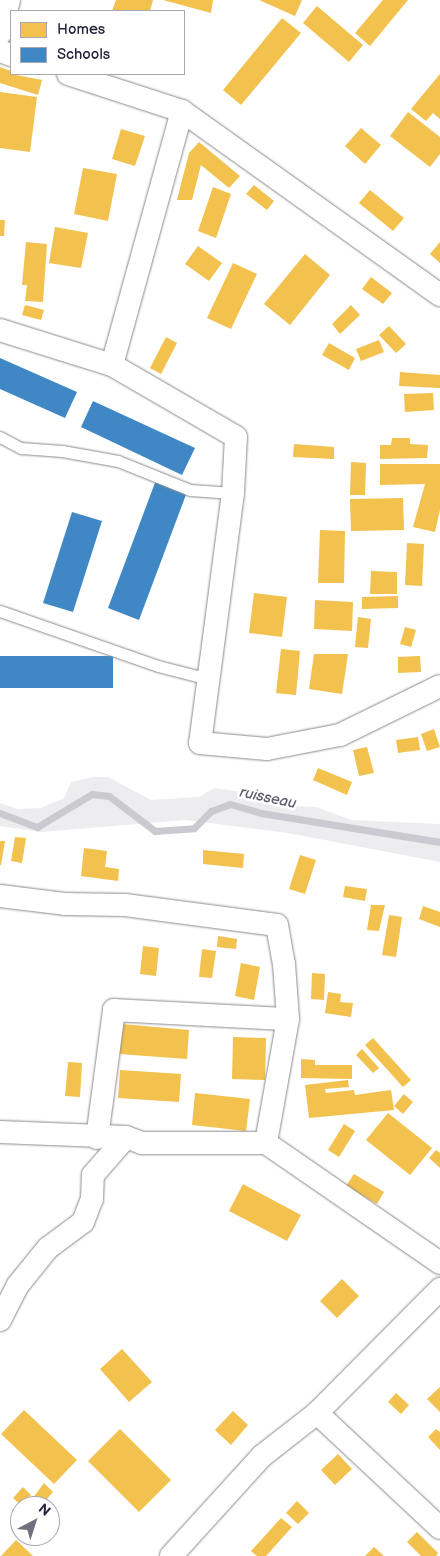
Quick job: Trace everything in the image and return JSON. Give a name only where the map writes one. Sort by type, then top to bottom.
[{"type":"street","points":[[0,34],[9,0]]},
{"type":"street","points":[[71,75],[182,111],[440,295]]},
{"type":"street","points":[[112,365],[182,111]]},
{"type":"street","points":[[0,330],[112,365],[236,437],[233,493],[200,743],[267,749],[340,735],[440,686]]},
{"type":"street","points":[[0,896],[65,904],[125,905],[277,925],[284,964],[288,1020],[266,1143]]},
{"type":"street","points":[[97,1138],[114,1010],[288,1020]]},
{"type":"street","points":[[0,1132],[126,1138],[142,1143],[266,1143],[440,1263]]},
{"type":"street","points":[[0,1320],[18,1285],[48,1248],[83,1222],[92,1199],[93,1175],[126,1138]]},
{"type":"street","points":[[171,1556],[262,1456],[317,1413],[440,1289]]},
{"type":"street","points":[[317,1413],[440,1528]]},
{"type":"lane","points":[[0,437],[21,448],[62,451],[118,461],[190,490],[233,493]]},
{"type":"lane","points":[[0,611],[158,666],[208,679]]},
{"type":"shaded area","points":[[93,777],[108,777],[151,800],[199,797],[214,788],[250,793],[294,806],[316,807],[351,820],[440,824],[440,862],[288,833],[186,820],[41,832],[0,826],[0,803],[18,809],[41,808],[64,798],[71,782]]},
{"type":"building: Homes","points":[[116,0],[153,0],[150,10],[112,10]]},
{"type":"building: Homes","points":[[163,0],[213,0],[211,13]]},
{"type":"building: Homes","points":[[259,0],[302,0],[295,16]]},
{"type":"building: Homes","points":[[383,0],[408,0],[370,46],[355,33]]},
{"type":"building: Homes","points":[[317,6],[363,45],[349,62],[303,23]]},
{"type":"building: Homes","points":[[282,18],[301,33],[241,105],[223,90]]},
{"type":"building: Homes","points":[[0,67],[10,71],[10,75],[42,80],[38,95],[0,83]]},
{"type":"building: Homes","points":[[440,74],[440,119],[433,113],[426,121],[411,109]]},
{"type":"building: Homes","points":[[0,92],[37,97],[30,152],[0,148]]},
{"type":"building: Homes","points":[[408,112],[440,137],[440,154],[430,167],[390,136]]},
{"type":"building: Homes","points":[[361,128],[381,145],[365,164],[345,146]]},
{"type":"building: Homes","points":[[121,129],[145,136],[135,166],[112,159]]},
{"type":"building: Homes","points":[[199,142],[240,176],[229,188],[201,165],[192,200],[177,200],[189,153]]},
{"type":"building: Homes","points":[[83,168],[117,174],[108,221],[74,214]]},
{"type":"building: Homes","points":[[254,185],[274,201],[267,210],[246,194]]},
{"type":"building: Homes","points":[[213,187],[231,194],[216,238],[198,231]]},
{"type":"building: Homes","points":[[370,190],[404,218],[393,231],[359,203]]},
{"type":"building: Homes","points":[[0,220],[5,220],[4,236],[0,236]]},
{"type":"building: Homes","points":[[55,227],[88,233],[81,268],[49,263]]},
{"type":"building: Homes","points":[[26,242],[47,244],[43,302],[25,301],[27,285],[22,285]]},
{"type":"building: Homes","points":[[440,242],[440,263],[430,254]]},
{"type":"building: Homes","points":[[198,246],[222,263],[209,281],[185,264]]},
{"type":"building: Homes","points":[[305,254],[330,275],[290,325],[264,304]]},
{"type":"building: Homes","points":[[233,263],[257,274],[231,329],[207,318]]},
{"type":"building: Homes","points":[[371,277],[392,293],[383,304],[362,289]]},
{"type":"building: Homes","points":[[25,305],[44,310],[41,320],[22,315]]},
{"type":"building: Homes","points":[[351,305],[360,315],[340,334],[332,324]]},
{"type":"building: Homes","points":[[389,326],[406,344],[396,353],[379,335]]},
{"type":"building: Homes","points":[[166,337],[177,343],[161,374],[150,368]]},
{"type":"building: Homes","points":[[379,340],[384,352],[361,361],[356,349]]},
{"type":"building: Homes","points":[[329,343],[355,358],[349,370],[322,355]]},
{"type":"building: Homes","points":[[400,372],[440,375],[440,388],[399,386]]},
{"type":"building: Homes","points":[[433,393],[434,410],[405,412],[404,394]]},
{"type":"building: Homes","points":[[392,438],[410,438],[410,444],[428,445],[427,458],[380,459],[380,445],[391,445]]},
{"type":"building: Homes","points":[[294,444],[334,447],[334,459],[293,457]]},
{"type":"building: Homes","points":[[351,462],[366,463],[365,495],[350,495]]},
{"type":"building: Homes","points":[[380,464],[440,464],[440,510],[435,532],[413,527],[425,484],[380,485]]},
{"type":"building: Homes","points":[[403,498],[404,530],[351,531],[350,499]]},
{"type":"building: Homes","points":[[320,530],[345,531],[344,583],[318,583]]},
{"type":"building: Homes","points":[[407,543],[424,544],[422,586],[405,585]]},
{"type":"building: Homes","points":[[371,571],[397,572],[397,594],[370,594]]},
{"type":"building: Homes","points":[[254,593],[287,597],[282,637],[249,633]]},
{"type":"building: Homes","points":[[398,596],[398,608],[362,609],[362,597]]},
{"type":"building: Homes","points":[[315,600],[353,602],[352,631],[314,629]]},
{"type":"building: Homes","points":[[358,617],[371,619],[368,648],[355,647]]},
{"type":"building: Homes","points":[[405,627],[416,630],[411,647],[400,644]]},
{"type":"building: Homes","points":[[281,649],[300,651],[296,695],[276,693]]},
{"type":"building: Homes","points":[[314,654],[348,654],[342,694],[309,689]]},
{"type":"building: Homes","points":[[420,656],[421,672],[398,673],[398,657]]},
{"type":"building: Homes","points":[[434,729],[440,747],[427,751],[421,734]]},
{"type":"building: Homes","points":[[418,737],[420,750],[398,753],[396,740]]},
{"type":"building: Homes","points":[[367,747],[374,773],[359,776],[353,750]]},
{"type":"building: Homes","points":[[318,768],[352,782],[347,795],[313,780]]},
{"type":"building: Homes","points":[[15,837],[26,838],[22,863],[11,861]]},
{"type":"building: Homes","points":[[0,841],[5,841],[1,865],[0,865]]},
{"type":"building: Homes","points":[[84,848],[107,851],[105,867],[119,869],[118,881],[81,876]]},
{"type":"building: Homes","points":[[203,850],[244,854],[243,868],[203,864]]},
{"type":"building: Homes","points":[[300,855],[316,860],[305,894],[289,889]]},
{"type":"building: Homes","points":[[345,886],[367,889],[365,901],[343,897]]},
{"type":"building: Homes","points":[[371,905],[385,905],[379,931],[367,930]]},
{"type":"building: Homes","points":[[423,906],[440,912],[440,927],[419,919]]},
{"type":"building: Homes","points":[[389,915],[402,917],[396,957],[382,955]]},
{"type":"building: Homes","points":[[218,936],[237,939],[236,949],[217,947]]},
{"type":"building: Homes","points":[[143,946],[159,948],[156,976],[140,974]]},
{"type":"building: Homes","points":[[202,949],[216,951],[212,978],[199,977]]},
{"type":"building: Homes","points":[[241,963],[260,967],[254,1000],[235,996]]},
{"type":"building: Homes","points":[[312,973],[325,974],[324,1000],[311,999]]},
{"type":"building: Homes","points":[[328,992],[341,994],[340,1002],[353,1003],[351,1017],[325,1013]]},
{"type":"building: Homes","points":[[122,1024],[189,1030],[187,1059],[119,1054]]},
{"type":"building: Homes","points":[[233,1037],[266,1038],[265,1080],[232,1079]]},
{"type":"building: Homes","points":[[373,1038],[411,1080],[403,1087],[365,1045]]},
{"type":"building: Homes","points":[[362,1049],[379,1068],[373,1073],[356,1055]]},
{"type":"building: Homes","points":[[301,1059],[315,1060],[315,1065],[352,1065],[352,1079],[301,1078]]},
{"type":"building: Homes","points":[[68,1062],[82,1063],[80,1097],[65,1096]]},
{"type":"building: Homes","points":[[120,1070],[181,1074],[179,1102],[118,1098]]},
{"type":"building: Homes","points":[[348,1080],[349,1087],[325,1089],[326,1093],[354,1090],[355,1095],[391,1090],[394,1110],[309,1118],[305,1085]]},
{"type":"building: Homes","points":[[195,1093],[250,1099],[246,1131],[192,1125]]},
{"type":"building: Homes","points":[[404,1094],[413,1102],[403,1114],[394,1106]]},
{"type":"building: Homes","points":[[388,1113],[432,1148],[410,1175],[366,1140]]},
{"type":"building: Homes","points":[[344,1124],[355,1131],[339,1157],[328,1150]]},
{"type":"building: Homes","points":[[436,1150],[440,1153],[440,1168],[429,1158]]},
{"type":"building: Homes","points":[[354,1174],[384,1192],[377,1204],[346,1186]]},
{"type":"building: Homes","points":[[243,1184],[301,1215],[287,1241],[229,1211]]},
{"type":"building: Homes","points":[[342,1279],[359,1296],[337,1318],[320,1301]]},
{"type":"building: Homes","points":[[122,1349],[152,1382],[129,1402],[100,1369]]},
{"type":"building: Homes","points":[[440,1387],[440,1412],[427,1399]]},
{"type":"building: Homes","points":[[396,1393],[409,1405],[401,1414],[388,1402]]},
{"type":"building: Homes","points":[[24,1410],[77,1460],[54,1484],[1,1434]]},
{"type":"building: Homes","points":[[233,1411],[248,1425],[231,1445],[215,1430]]},
{"type":"building: Homes","points":[[120,1429],[171,1480],[139,1512],[88,1461]]},
{"type":"building: Homes","points":[[436,1429],[440,1432],[440,1450],[428,1437]]},
{"type":"building: Homes","points":[[338,1454],[352,1469],[335,1485],[321,1470]]},
{"type":"building: Homes","points":[[44,1483],[53,1492],[50,1496],[34,1496]]},
{"type":"building: Homes","points":[[23,1487],[31,1495],[30,1496],[15,1496]]},
{"type":"building: Homes","points":[[297,1501],[309,1513],[298,1524],[286,1513]]},
{"type":"building: Homes","points":[[281,1518],[292,1527],[266,1556],[257,1556],[251,1551]]},
{"type":"building: Homes","points":[[417,1532],[438,1553],[436,1556],[421,1556],[407,1542]]},
{"type":"building: Homes","points":[[10,1546],[22,1546],[33,1556],[1,1556]]},
{"type":"building: Homes","points":[[374,1547],[384,1556],[365,1556]]},
{"type":"building: Schools","points":[[0,358],[77,392],[65,418],[0,389]]},
{"type":"building: Schools","points":[[93,401],[195,448],[182,475],[81,427]]},
{"type":"building: Schools","points":[[156,480],[187,492],[139,620],[108,608]]},
{"type":"building: Schools","points":[[72,512],[102,521],[73,612],[43,603]]},
{"type":"building: Schools","points":[[0,656],[113,656],[113,688],[0,688]]},
{"type":"waterway","name":"ruisseau","points":[[0,813],[37,827],[92,794],[109,796],[155,831],[194,828],[211,811],[230,804],[261,813],[440,842]]}]
